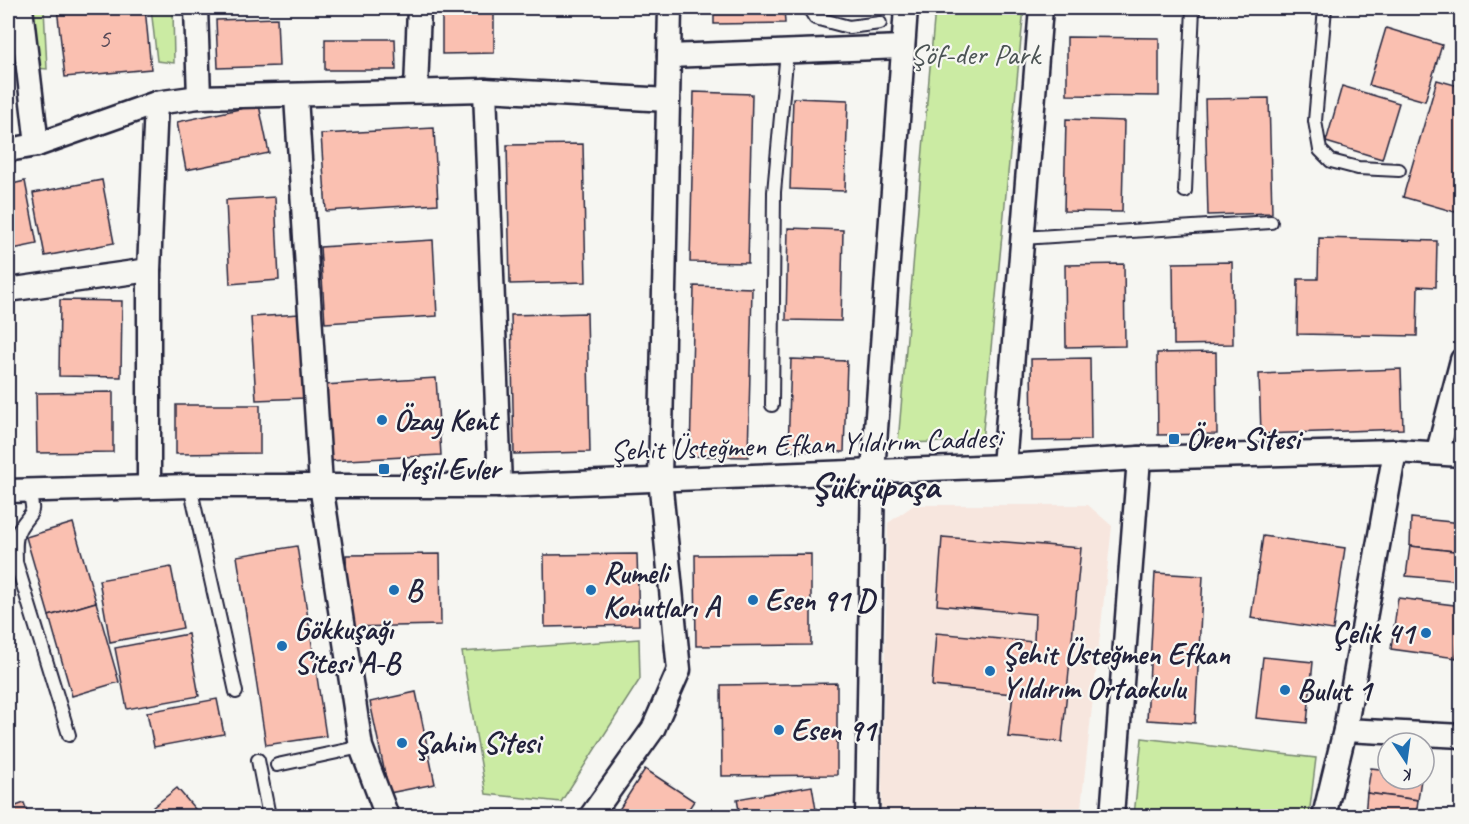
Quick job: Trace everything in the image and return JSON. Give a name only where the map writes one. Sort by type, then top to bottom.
[{"type":"street","points":[[21,8],[37,145]]},
{"type":"street","points":[[196,8],[199,97]]},
{"type":"street","points":[[416,91],[420,8]]},
{"type":"street","points":[[591,816],[653,729],[679,670],[660,479],[670,8]]},
{"type":"street","points":[[867,816],[873,472],[906,8]]},
{"type":"street","points":[[1004,466],[1041,8]]},
{"type":"street","points":[[669,56],[902,47]]},
{"type":"street","points":[[8,150],[37,145],[156,103],[199,97],[296,97],[485,90],[668,100]]},
{"type":"street","points":[[485,90],[500,486]]},
{"type":"street","points":[[296,97],[321,485],[361,747],[387,816]]},
{"type":"street","points":[[149,486],[149,270],[156,103]]},
{"type":"street","points":[[8,290],[149,270]]},
{"type":"street","points":[[1438,452],[1461,360]]},
{"type":"street","points":[[1324,816],[1345,729],[1395,451]]},
{"type":"street","name":"Şehit Üsteğmen Efkan Yıldırım Caddesi","points":[[18,490],[149,486],[500,486],[873,472],[1139,458],[1395,451],[1461,454]]},
{"type":"street","points":[[1112,816],[1139,458]]},
{"type":"street","points":[[1345,729],[1461,736]]},
{"type":"lane","points":[[809,8],[815,18],[849,27],[880,23]]},
{"type":"lane","points":[[1185,192],[1193,8]]},
{"type":"lane","points":[[1325,8],[1315,121],[1320,150],[1331,161],[1358,168],[1399,170]]},
{"type":"lane","points":[[772,405],[774,192],[787,51]]},
{"type":"lane","points":[[1022,238],[1271,222]]},
{"type":"lane","points":[[190,486],[236,692]]},
{"type":"lane","points":[[18,490],[33,510],[16,540],[16,562],[69,735]]},
{"type":"lane","points":[[277,765],[361,747]]},
{"type":"lane","points":[[258,760],[269,816]]},
{"type":"shaded area","name":"Şehit Üsteğmen Efkan Yıldırım Ortaokulu","points":[[914,505],[1088,505],[1112,526],[1080,816],[881,816],[888,523]]},
{"type":"green space","points":[[30,8],[44,8],[47,69],[35,68]]},
{"type":"green space","points":[[151,8],[173,8],[174,63],[157,61]]},
{"type":"green space","name":"Şöf-der Park","points":[[935,8],[1024,8],[982,441],[898,443]]},
{"type":"green space","points":[[639,639],[640,679],[561,802],[486,794],[462,652]]},
{"type":"green space","points":[[1142,738],[1316,758],[1309,816],[1134,816]]},
{"type":"building","points":[[57,8],[145,8],[151,69],[65,77]]},
{"type":"building","points":[[442,8],[494,8],[494,53],[442,54]]},
{"type":"building","points":[[714,8],[784,8],[785,23],[714,24]]},
{"type":"building","points":[[277,18],[279,66],[218,68],[216,20]]},
{"type":"building","points":[[1386,28],[1442,45],[1425,101],[1369,85]]},
{"type":"building","points":[[1067,37],[1159,38],[1159,96],[1067,95]]},
{"type":"building","points":[[325,39],[395,39],[396,70],[325,70]]},
{"type":"building","points":[[1437,80],[1462,87],[1462,214],[1403,197]]},
{"type":"building","points":[[1342,86],[1399,103],[1382,159],[1326,142]]},
{"type":"building","points":[[694,92],[752,94],[748,263],[690,262]]},
{"type":"building","points":[[793,98],[848,100],[845,191],[790,189]]},
{"type":"building","points":[[1269,98],[1272,213],[1208,215],[1205,99]]},
{"type":"building","points":[[259,105],[269,153],[186,170],[177,122]]},
{"type":"building","points":[[1066,119],[1124,121],[1122,212],[1064,211]]},
{"type":"building","points":[[434,128],[438,204],[326,211],[321,134]]},
{"type":"building","points":[[583,144],[586,282],[510,284],[507,145]]},
{"type":"building","points":[[102,180],[114,243],[45,256],[33,193]]},
{"type":"building","points":[[25,181],[37,244],[8,250],[8,185]]},
{"type":"building","points":[[275,197],[279,280],[230,284],[226,200]]},
{"type":"building","points":[[788,228],[843,230],[841,321],[786,320]]},
{"type":"building","points":[[1319,238],[1437,241],[1436,287],[1418,286],[1417,336],[1297,334],[1298,279],[1318,279]]},
{"type":"building","name":"Özay Kent","points":[[433,240],[437,316],[325,323],[320,247]]},
{"type":"building","points":[[1232,262],[1233,344],[1174,345],[1173,263]]},
{"type":"building","points":[[1124,264],[1125,346],[1066,347],[1065,265]]},
{"type":"building","points":[[694,286],[752,288],[748,457],[690,456]]},
{"type":"building","points":[[60,300],[122,301],[121,377],[59,376]]},
{"type":"building","points":[[587,313],[590,452],[514,454],[511,315]]},
{"type":"building","points":[[300,314],[305,398],[256,400],[251,317]]},
{"type":"building","points":[[1216,352],[1217,434],[1158,435],[1157,353]]},
{"type":"building","points":[[1090,358],[1091,440],[1032,441],[1031,359]]},
{"type":"building","points":[[791,359],[847,361],[844,452],[788,451]]},
{"type":"building","points":[[1401,369],[1403,429],[1261,434],[1259,374]]},
{"type":"building","name":"Özay Kent","points":[[436,378],[441,455],[329,461],[324,385]]},
{"type":"building","points":[[113,392],[113,452],[37,453],[36,393]]},
{"type":"building","points":[[176,405],[260,405],[260,453],[176,454]]},
{"type":"building","points":[[1411,518],[1462,523],[1462,552],[1410,546]]},
{"type":"building","points":[[73,523],[96,602],[49,616],[26,537]]},
{"type":"building","points":[[1263,536],[1345,548],[1333,630],[1251,618]]},
{"type":"building","points":[[942,537],[1081,548],[1062,742],[1008,737],[1013,694],[932,686],[936,633],[1034,642],[1035,614],[937,605]]},
{"type":"building","name":"Gökkuşağı Sitesi A-B","points":[[297,546],[326,736],[266,745],[237,556]]},
{"type":"building","points":[[1410,546],[1462,552],[1462,581],[1406,576]]},
{"type":"building","name":"B","points":[[440,554],[441,625],[348,627],[346,555]]},
{"type":"building","name":"Rumeli Konutları A","points":[[637,554],[639,625],[545,627],[544,555]]},
{"type":"building","name":"Esen 91 D","points":[[811,554],[811,645],[696,646],[695,555]]},
{"type":"building","points":[[171,567],[183,628],[110,642],[99,580]]},
{"type":"building","points":[[1155,573],[1203,576],[1195,723],[1147,720]]},
{"type":"building","name":"Çelik 41","points":[[1398,598],[1462,606],[1456,658],[1391,649]]},
{"type":"building","points":[[96,602],[119,682],[72,696],[49,616]]},
{"type":"building","points":[[188,634],[199,696],[127,709],[115,648]]},
{"type":"building","name":"Bulut 1","points":[[1263,657],[1313,662],[1307,723],[1256,718]]},
{"type":"building","name":"Esen 91","points":[[837,683],[837,775],[722,776],[721,685]]},
{"type":"building","name":"Şahin Sitesi","points":[[416,692],[435,784],[389,793],[370,702]]},
{"type":"building","points":[[217,699],[224,734],[154,747],[147,712]]},
{"type":"building","points":[[1371,768],[1376,769],[1376,791],[1419,791],[1418,800],[1367,793]]},
{"type":"building","points":[[645,769],[694,801],[684,816],[615,816]]},
{"type":"building","points":[[812,786],[817,816],[740,816],[737,799]]},
{"type":"building","points":[[177,788],[201,816],[142,816]]},
{"type":"building","points":[[1367,793],[1418,800],[1416,816],[1365,816]]},
{"type":"building","points":[[24,803],[29,816],[8,816],[8,809]]},
{"type":"building","points":[[541,810],[537,816],[430,816],[427,811]]},
{"type":"place","name":"Özay Kent","points":[[382,420]]},
{"type":"place","name":"Ören Sitesi","points":[[1174,439]]},
{"type":"place","name":"Yeşil Evler","points":[[384,469]]},
{"type":"place","name":"B","points":[[394,590]]},
{"type":"place","name":"Rumeli Konutları A","points":[[591,590]]},
{"type":"place","name":"Esen 91 D","points":[[753,600]]},
{"type":"place","name":"Çelik 41","points":[[1426,633]]},
{"type":"place","name":"Gökkuşağı Sitesi A-B","points":[[282,646]]},
{"type":"place","name":"Şehit Üsteğmen Efkan Yıldırım Ortaokulu","points":[[990,671]]},
{"type":"place","name":"Bulut 1","points":[[1285,690]]},
{"type":"place","name":"Esen 91","points":[[779,730]]},
{"type":"place","name":"Şahin Sitesi","points":[[402,743]]},
{"type":"district","name":"Şükrüpaşa","points":[[875,485]]}]
